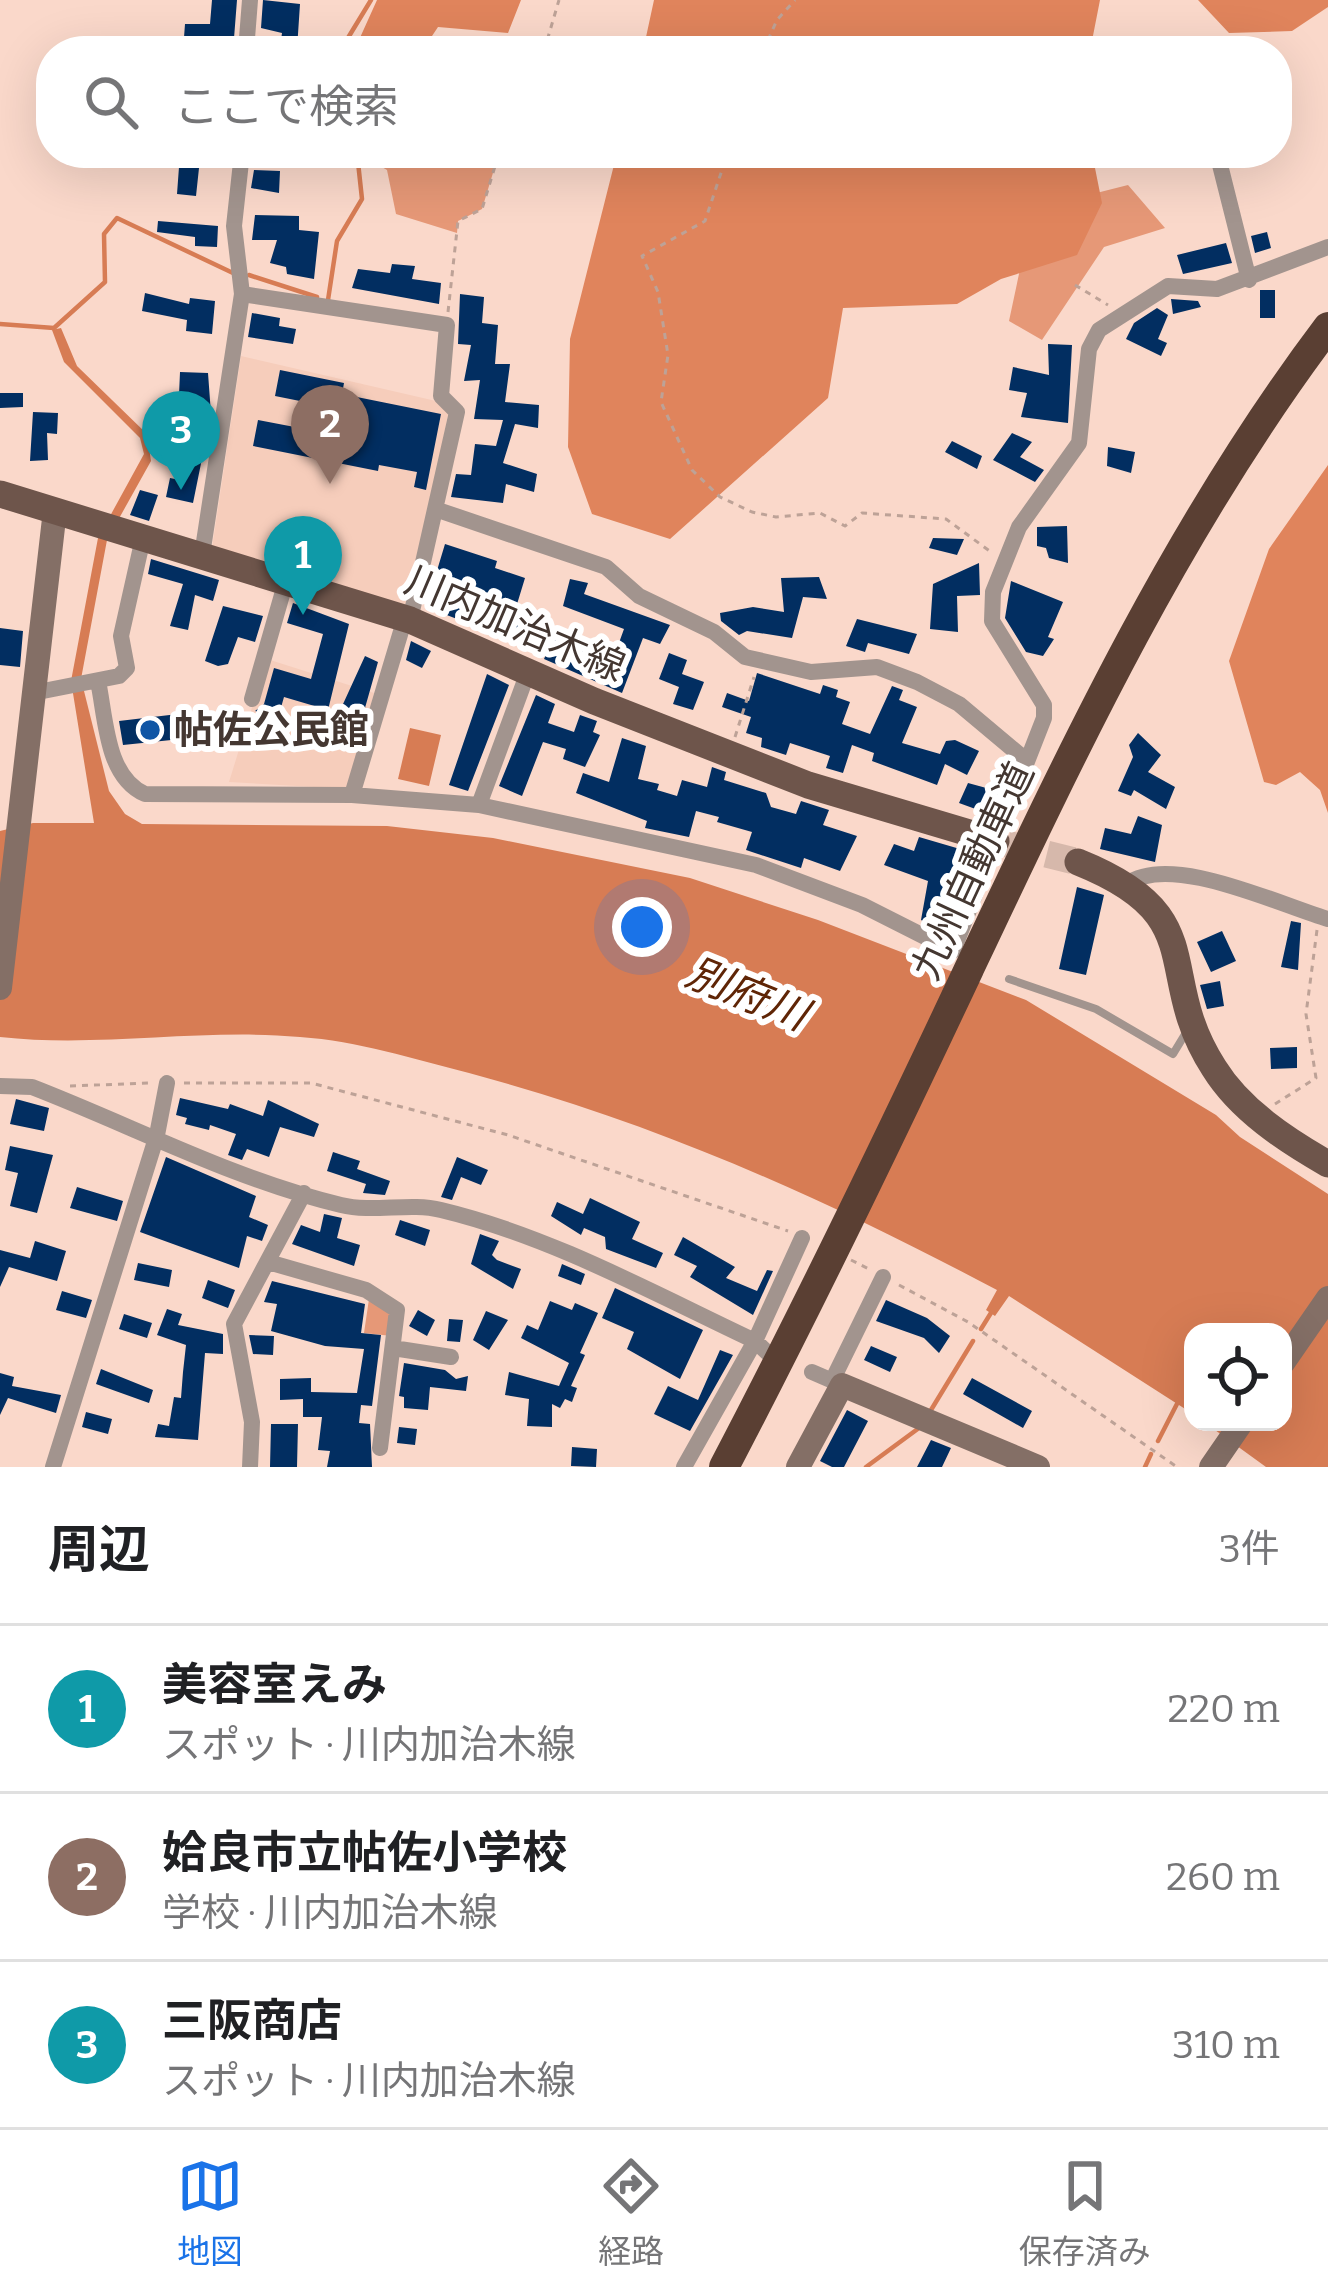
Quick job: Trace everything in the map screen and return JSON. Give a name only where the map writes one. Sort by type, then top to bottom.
[{"type":"highway","name":"九州自動車道","points":[[991,971],[1102,694],[1193,527],[1328,327]]},
{"type":"highway","name":"九州自動車道","points":[[747,1467],[831,1286],[991,971],[1130,682],[1211,538],[1328,362]]},
{"type":"highway","name":"九州自動車道","points":[[724,1467],[831,1286]]},
{"type":"main road","name":"川内加治木線","points":[[0,494],[407,619],[808,785],[996,841]]},
{"type":"main road","points":[[0,988],[10,792],[33,694],[55,510]]},
{"type":"main road","points":[[1078,862],[1147,897],[1165,922],[1211,1065],[1259,1117],[1328,1164]]},
{"type":"main road","points":[[1292,1350],[1328,1298]]},
{"type":"main road","points":[[798,1467],[837,1383],[1038,1467]]},
{"type":"main road","points":[[1211,1467],[1237,1431]]},
{"type":"street","points":[[247,36],[250,0]]},
{"type":"street","points":[[202,554],[242,294],[235,226],[241,168]]},
{"type":"street","points":[[1221,168],[1249,280]]},
{"type":"street","points":[[86,685],[118,773],[128,786],[145,794],[352,795],[479,805],[756,865],[862,905],[953,951],[1027,761],[1044,704],[992,621],[1003,557],[1036,501],[1079,443],[1089,349],[1099,329],[1168,286],[1216,289],[1328,247]]},
{"type":"street","points":[[242,294],[447,325],[441,396],[457,412],[438,510],[352,795]]},
{"type":"street","points":[[438,510],[607,567],[639,596],[714,632],[746,657],[812,672],[878,667],[959,704],[1027,761]]},
{"type":"street","points":[[33,694],[119,676],[127,668],[121,636],[143,538]]},
{"type":"street","points":[[252,699],[286,581]]},
{"type":"street","points":[[479,805],[528,672]]},
{"type":"street","points":[[1127,884],[1141,874],[1179,875],[1323,918]]},
{"type":"street","points":[[53,1467],[157,1135],[167,1083]]},
{"type":"street","points":[[0,1086],[32,1087],[233,1170],[343,1206],[434,1208],[467,1217],[612,1274],[755,1341],[772,1357]]},
{"type":"street","points":[[250,1467],[252,1422],[234,1324],[304,1193]]},
{"type":"street","points":[[684,1467],[755,1341],[802,1238]]},
{"type":"street","points":[[268,1262],[366,1290],[398,1310],[380,1448]]},
{"type":"street","points":[[812,1372],[837,1383],[883,1277]]},
{"type":"street","points":[[393,1348],[451,1357]]},
{"type":"lane","points":[[991,971],[1096,1009],[1172,1054],[1193,1020]]},
{"type":"path","points":[[549,36],[560,0]]},
{"type":"path","points":[[770,36],[796,0]]},
{"type":"path","points":[[447,325],[458,221],[482,209],[494,168]]},
{"type":"path","points":[[723,168],[705,221],[642,256],[658,292],[668,355],[661,402],[692,470],[720,497],[752,512],[776,517],[820,513],[845,526],[862,513],[946,519],[1003,557]]},
{"type":"path","points":[[1075,285],[1120,313]]},
{"type":"path","points":[[730,754],[760,658]]},
{"type":"path","points":[[1259,1117],[1316,1078],[1306,1013],[1323,918]]},
{"type":"path","points":[[32,1087],[311,1084],[508,1135],[802,1238]]},
{"type":"path","points":[[836,1254],[968,1322],[1177,1467]]},
{"type":"shaded area","points":[[377,0],[521,0],[508,33],[438,27],[432,36],[361,36]]},
{"type":"shaded area","points":[[654,0],[1100,0],[1093,36],[646,36]]},
{"type":"shaded area","points":[[1198,0],[1328,0],[1328,7],[1292,31],[1229,33]]},
{"type":"shaded area","points":[[384,168],[494,168],[482,209],[458,221],[457,233],[396,214]]},
{"type":"shaded area","points":[[613,168],[1095,168],[1102,203],[1077,255],[1001,279],[957,304],[843,308],[828,398],[670,539],[592,514],[568,447],[570,339]]},
{"type":"shaded area","points":[[1128,185],[1165,228],[1104,247],[1042,340],[1009,321],[1026,241],[1049,205]]},
{"type":"shaded area","points":[[241,356],[436,401],[449,410],[409,608],[212,548]]},
{"type":"shaded area","points":[[1328,465],[1328,813],[1320,790],[1300,772],[1276,785],[1264,782],[1229,661],[1269,549]]},
{"type":"shaded area","points":[[267,659],[374,693],[349,789],[229,782]]},
{"type":"shaded area","points":[[369,1299],[394,1311],[392,1336],[364,1333]]},
{"type":"water","name":"別府川","points":[[61,328],[77,366],[147,434],[151,461],[107,540],[81,679],[109,791],[125,814],[142,824],[387,826],[493,838],[690,878],[818,920],[1026,1000],[1216,1115],[1240,1137],[1328,1194],[1328,1467],[1266,1467],[1216,1431],[1292,1431],[1292,1323],[1184,1323],[1184,1408],[1009,1296],[995,1316],[986,1310],[997,1290],[867,1224],[739,1166],[540,1093],[322,1039],[263,1035],[0,1037],[0,831],[33,823],[94,823],[71,681],[98,538],[144,454],[140,438],[64,362],[52,330]]},
{"type":"water","points":[[410,728],[441,735],[429,786],[398,779]]},
{"type":"building","points":[[212,0],[237,0],[234,36],[184,36],[185,24],[210,24]]},
{"type":"building","points":[[263,0],[300,4],[298,36],[261,28]]},
{"type":"building","points":[[179,168],[199,168],[196,196],[177,194]]},
{"type":"building","points":[[254,170],[280,171],[279,193],[251,188]]},
{"type":"building","points":[[255,215],[299,216],[299,230],[319,232],[314,279],[287,274],[286,267],[270,263],[277,240],[252,240]]},
{"type":"building","points":[[158,221],[218,226],[217,247],[195,246],[195,237],[157,232]]},
{"type":"building","points":[[1267,232],[1271,248],[1255,253],[1251,236]]},
{"type":"building","points":[[1226,243],[1232,263],[1183,274],[1177,255]]},
{"type":"building","points":[[392,264],[415,266],[412,279],[441,283],[439,304],[352,288],[358,269],[390,273]]},
{"type":"building","points":[[1260,290],[1275,290],[1275,318],[1260,318]]},
{"type":"building","points":[[145,293],[189,304],[190,298],[215,301],[212,334],[186,331],[187,320],[142,311]]},
{"type":"building","points":[[460,294],[484,297],[482,323],[498,325],[495,364],[510,364],[505,402],[539,405],[538,428],[515,424],[503,463],[537,474],[534,492],[506,484],[503,503],[451,497],[456,474],[471,475],[475,444],[496,446],[503,420],[474,419],[480,380],[464,381],[471,345],[458,344]]},
{"type":"building","points":[[1171,299],[1198,301],[1201,307],[1173,314]]},
{"type":"building","points":[[1157,308],[1168,315],[1158,339],[1167,343],[1161,356],[1126,339],[1134,323]]},
{"type":"building","points":[[252,313],[280,318],[279,326],[296,329],[293,344],[248,337]]},
{"type":"building","points":[[1048,344],[1072,345],[1068,423],[1021,417],[1027,393],[1009,390],[1013,367],[1049,375]]},
{"type":"building","points":[[280,370],[344,383],[342,394],[441,414],[426,490],[414,487],[417,472],[379,465],[378,471],[253,446],[258,420],[305,429],[310,403],[275,396]],"holes":[[[325,404],[352,409],[346,438],[319,432]]]},
{"type":"building","points":[[180,372],[208,373],[211,414],[193,503],[166,497],[170,478],[180,480],[185,460],[160,453],[163,445],[157,443],[160,431],[185,438],[190,396],[179,395]]},
{"type":"building","points":[[0,393],[23,393],[23,407],[0,408]]},
{"type":"building","points":[[33,412],[58,413],[57,434],[47,433],[48,460],[30,461]]},
{"type":"building","points":[[1012,433],[1032,442],[1020,457],[1044,470],[1035,482],[993,460]]},
{"type":"building","points":[[952,441],[982,456],[977,469],[945,452]]},
{"type":"building","points":[[1108,447],[1135,452],[1131,473],[1107,466]]},
{"type":"building","points":[[140,490],[158,495],[149,521],[130,515]]},
{"type":"building","points":[[1067,526],[1068,563],[1049,558],[1046,548],[1037,546],[1037,527]]},
{"type":"building","points":[[933,538],[964,539],[957,555],[929,548]]},
{"type":"building","points":[[445,544],[497,561],[495,568],[525,578],[514,614],[536,622],[527,646],[426,607]]},
{"type":"building","points":[[151,559],[219,580],[213,601],[195,595],[188,630],[170,626],[183,584],[148,574]]},
{"type":"building","points":[[979,563],[980,595],[957,596],[958,632],[930,629],[933,584]]},
{"type":"building","points":[[819,577],[827,599],[803,597],[792,638],[747,631],[739,635],[721,621],[720,613],[753,607],[784,612],[781,578]]},
{"type":"building","points":[[570,579],[588,583],[584,594],[670,625],[660,644],[643,638],[622,693],[544,659],[556,632],[616,651],[624,629],[563,606]]},
{"type":"building","points":[[1011,581],[1063,602],[1048,637],[1054,639],[1043,656],[1026,652],[1005,618]]},
{"type":"building","points":[[293,603],[349,624],[328,710],[284,697],[278,718],[255,711],[264,704],[274,668],[311,679],[323,634],[287,623]]},
{"type":"building","points":[[223,606],[263,616],[255,642],[238,637],[228,664],[218,666],[205,661]]},
{"type":"building","points":[[857,619],[917,634],[909,654],[868,643],[865,652],[846,646]]},
{"type":"building","points":[[0,628],[23,631],[20,667],[0,665]]},
{"type":"building","points":[[411,641],[431,651],[422,668],[406,660]]},
{"type":"building","points":[[669,653],[687,660],[682,674],[704,682],[693,710],[673,704],[679,687],[659,679]]},
{"type":"building","points":[[365,656],[378,662],[361,722],[338,715]]},
{"type":"building","points":[[757,673],[820,694],[823,685],[838,690],[836,697],[850,702],[842,724],[870,734],[892,686],[903,690],[899,700],[917,707],[902,743],[940,754],[946,741],[955,740],[979,751],[967,775],[945,764],[937,785],[872,761],[874,753],[852,745],[843,773],[826,768],[830,756],[790,743],[786,755],[761,747],[762,738],[746,733],[751,717],[722,707],[727,693],[749,701]]},
{"type":"building","points":[[487,674],[509,685],[468,791],[449,785]]},
{"type":"building","points":[[536,695],[555,704],[548,723],[574,732],[580,715],[597,721],[593,732],[600,735],[585,767],[563,759],[566,749],[543,742],[522,796],[499,786]]},
{"type":"building","name":"帖佐公民館","points":[[178,714],[181,739],[123,745],[119,721]]},
{"type":"building","points":[[1138,733],[1161,755],[1148,772],[1175,787],[1166,809],[1134,790],[1131,796],[1118,791],[1133,757],[1129,745]]},
{"type":"building","points":[[622,738],[646,746],[638,779],[659,784],[657,790],[677,796],[682,780],[707,787],[712,767],[726,772],[724,780],[766,793],[771,807],[796,814],[801,801],[829,810],[823,825],[857,836],[840,871],[804,858],[801,868],[746,850],[752,832],[717,822],[719,817],[696,811],[689,837],[645,828],[647,821],[576,793],[583,773],[609,782]]},
{"type":"building","points":[[968,783],[1001,792],[992,815],[959,803]]},
{"type":"building","points":[[1138,816],[1162,825],[1155,862],[1100,849],[1105,828],[1131,834]]},
{"type":"building","points":[[919,837],[977,854],[946,933],[921,920],[928,881],[884,865],[894,844],[914,851]]},
{"type":"building","points":[[1077,887],[1104,895],[1086,975],[1059,969]]},
{"type":"building","points":[[1291,921],[1301,923],[1298,970],[1281,967]]},
{"type":"building","points":[[1222,931],[1236,961],[1211,972],[1197,942]]},
{"type":"building","points":[[1220,981],[1224,1006],[1207,1009],[1200,985]]},
{"type":"building","points":[[1297,1047],[1297,1068],[1271,1069],[1270,1048]]},
{"type":"building","points":[[180,1098],[228,1109],[230,1104],[263,1116],[268,1100],[319,1124],[314,1137],[280,1127],[269,1157],[247,1149],[242,1160],[228,1155],[236,1134],[210,1125],[209,1130],[185,1124],[187,1118],[176,1115]]},
{"type":"building","points":[[16,1099],[49,1108],[44,1131],[10,1124]]},
{"type":"building","points":[[10,1146],[53,1155],[37,1213],[10,1206],[18,1173],[5,1170]]},
{"type":"building","points":[[333,1152],[360,1161],[357,1169],[390,1181],[385,1195],[363,1193],[366,1184],[327,1171]]},
{"type":"building","points":[[166,1157],[256,1196],[249,1217],[268,1225],[262,1241],[247,1236],[239,1268],[140,1232]]},
{"type":"building","points":[[457,1157],[488,1170],[481,1185],[461,1177],[452,1200],[441,1197]]},
{"type":"building","points":[[77,1187],[123,1201],[117,1221],[70,1208]]},
{"type":"building","points":[[590,1198],[640,1222],[632,1239],[663,1253],[656,1268],[606,1249],[605,1237],[584,1228],[581,1235],[551,1216],[557,1202],[583,1214]]},
{"type":"building","points":[[324,1214],[342,1218],[337,1238],[360,1245],[354,1266],[292,1244],[301,1225],[320,1232]]},
{"type":"building","points":[[400,1220],[430,1230],[425,1246],[395,1235]]},
{"type":"building","points":[[480,1234],[499,1241],[492,1255],[497,1260],[521,1269],[513,1289],[471,1264]]},
{"type":"building","points":[[683,1237],[735,1267],[726,1278],[757,1291],[767,1270],[773,1271],[753,1315],[690,1277],[697,1266],[674,1255]]},
{"type":"building","points":[[35,1241],[66,1251],[57,1281],[9,1267],[0,1287],[0,1250],[30,1258]]},
{"type":"building","points":[[138,1263],[172,1270],[169,1287],[134,1280]]},
{"type":"building","points":[[562,1264],[585,1274],[581,1285],[558,1276]]},
{"type":"building","points":[[208,1280],[235,1290],[228,1308],[202,1298]]},
{"type":"building","points":[[272,1281],[365,1304],[361,1333],[381,1335],[372,1406],[361,1405],[359,1423],[370,1424],[372,1467],[327,1467],[330,1451],[318,1450],[322,1417],[303,1417],[303,1399],[280,1400],[280,1379],[311,1378],[311,1392],[357,1393],[364,1349],[325,1346],[271,1331],[277,1304],[264,1302]]},
{"type":"building","points":[[615,1288],[703,1330],[680,1379],[627,1349],[634,1332],[602,1318]]},
{"type":"building","points":[[62,1291],[92,1300],[86,1318],[56,1310]]},
{"type":"building","points":[[886,1300],[927,1318],[950,1336],[939,1353],[924,1338],[876,1321]]},
{"type":"building","points":[[550,1301],[572,1310],[575,1303],[598,1313],[580,1353],[585,1355],[571,1386],[577,1388],[572,1402],[565,1399],[560,1408],[552,1404],[552,1427],[527,1426],[529,1399],[505,1395],[509,1372],[559,1386],[569,1363],[521,1338],[527,1325],[538,1330]]},
{"type":"building","points":[[167,1309],[182,1314],[178,1325],[223,1334],[223,1354],[205,1353],[198,1440],[155,1437],[158,1424],[169,1426],[174,1397],[181,1398],[186,1345],[157,1335]]},
{"type":"building","points":[[418,1310],[435,1320],[427,1336],[409,1326]]},
{"type":"building","points":[[486,1311],[508,1320],[489,1350],[473,1340]]},
{"type":"building","points":[[124,1314],[152,1323],[147,1338],[119,1329]]},
{"type":"building","points":[[449,1319],[463,1320],[460,1342],[447,1341]]},
{"type":"building","points":[[249,1335],[274,1336],[273,1355],[253,1354]]},
{"type":"building","points":[[871,1346],[897,1357],[890,1372],[864,1360]]},
{"type":"building","points":[[720,1350],[733,1355],[690,1431],[654,1414],[668,1386],[698,1400]]},
{"type":"building","points":[[404,1363],[445,1370],[456,1379],[468,1376],[466,1391],[430,1387],[428,1410],[404,1408],[404,1397],[399,1396]]},
{"type":"building","points":[[101,1369],[153,1390],[149,1403],[96,1384]]},
{"type":"building","points":[[0,1373],[14,1377],[12,1386],[61,1395],[56,1413],[8,1398],[0,1415]]},
{"type":"building","points":[[972,1378],[1032,1411],[1023,1428],[963,1394]]},
{"type":"building","points":[[847,1410],[868,1421],[844,1467],[832,1467],[820,1461]]},
{"type":"building","points":[[86,1412],[112,1419],[108,1434],[82,1427]]},
{"type":"building","points":[[271,1424],[298,1424],[297,1467],[270,1467]]},
{"type":"building","points":[[399,1427],[417,1429],[415,1445],[397,1443]]},
{"type":"building","points":[[931,1440],[951,1448],[942,1467],[917,1467]]},
{"type":"building","points":[[572,1447],[597,1449],[596,1467],[571,1466]]},
{"type":"waterway","points":[[349,36],[371,0]]},
{"type":"waterway","points":[[328,300],[337,241],[362,199],[359,168]]},
{"type":"waterway","points":[[0,324],[54,328],[105,282],[104,234],[117,218],[233,273]]},
{"type":"waterway","points":[[249,275],[317,297]]},
{"type":"waterway","points":[[981,1329],[994,1308]]},
{"type":"waterway","points":[[931,1410],[973,1341]]},
{"type":"waterway","points":[[1158,1441],[1180,1398]]},
{"type":"waterway","points":[[866,1467],[919,1428]]},
{"type":"waterway","points":[[1145,1467],[1151,1454]]},
{"type":"tunnel","points":[[1007,844],[1078,862]]},
{"type":"place","name":"姶良市立帖佐小学校","points":[[330,484]]},
{"type":"place","name":"三阪商店","points":[[181,490]]},
{"type":"place","name":"美容室えみ","points":[[303,615]]},
{"type":"place","name":"帖佐公民館","points":[[150,730]]}]
